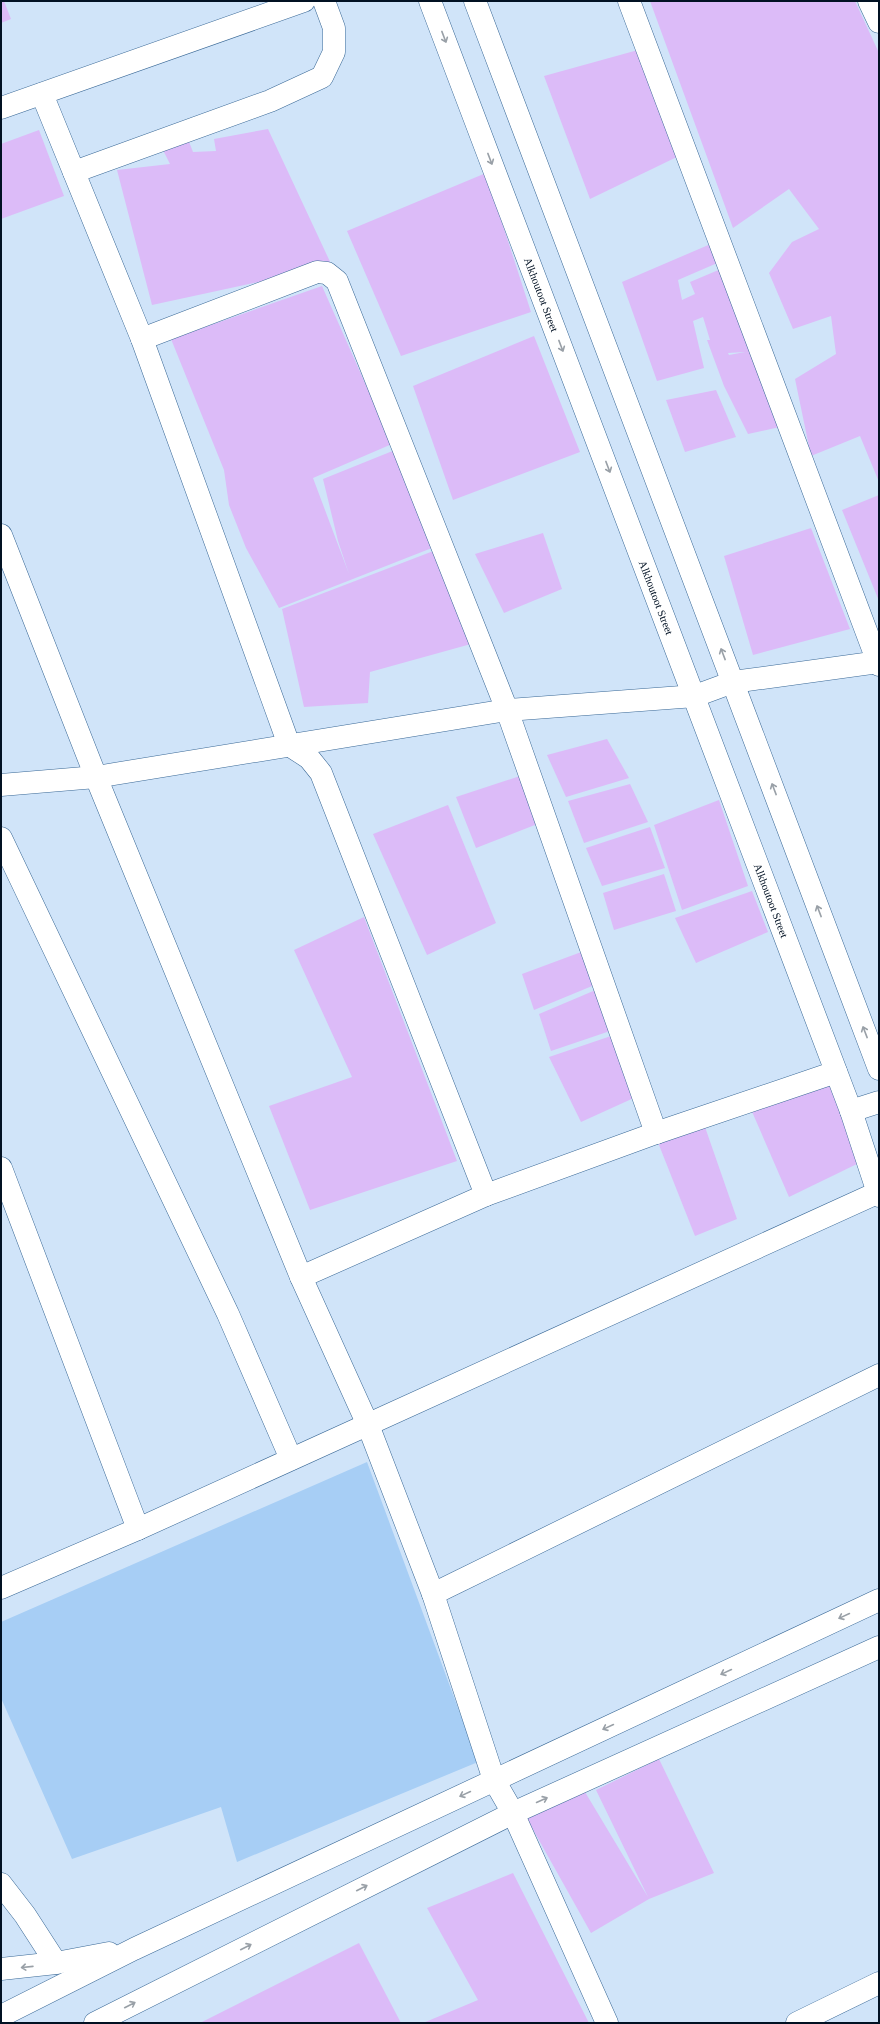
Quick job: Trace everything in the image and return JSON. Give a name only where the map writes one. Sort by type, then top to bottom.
[{"type":"street","points":[[1,108],[304,1]]},
{"type":"street","points":[[74,172],[270,101],[322,77],[334,52],[334,28],[324,1]]},
{"type":"street","name":"Alkhoutoot Street","points":[[430,1],[695,696],[851,1111],[879,1193]]},
{"type":"street","points":[[475,1],[879,1069]]},
{"type":"street","points":[[1,784],[96,777],[289,744],[507,710],[695,696],[733,682],[879,663],[629,1]]},
{"type":"street","points":[[869,1],[879,22]]},
{"type":"street","points":[[42,94],[142,339],[289,744],[309,758],[321,772],[486,1195]]},
{"type":"street","points":[[142,339],[317,272],[327,273],[337,281],[507,710],[656,1133]]},
{"type":"street","points":[[1,534],[96,777],[301,1277],[368,1425],[433,1594],[494,1780],[513,1813],[607,2023]]},
{"type":"street","points":[[1,838],[228,1314],[291,1459]]},
{"type":"street","points":[[301,1277],[486,1195],[656,1133],[836,1072]]},
{"type":"street","points":[[851,1111],[879,1102]]},
{"type":"street","points":[[1,1168],[138,1529]]},
{"type":"street","points":[[2,1583],[138,1529],[879,1193]]},
{"type":"street","points":[[433,1594],[879,1375]]},
{"type":"street","points":[[1,2016],[134,1949],[879,1600]]},
{"type":"street","points":[[95,2023],[513,1813],[879,1647]]},
{"type":"street","points":[[1,1884],[24,1915],[56,1964]]},
{"type":"street","points":[[1,1970],[56,1964],[134,1949]]},
{"type":"street","points":[[797,2023],[879,1983]]},
{"type":"shaded area","points":[[367,1462],[478,1762],[237,1862],[221,1807],[72,1859],[1,1698],[1,1622]]},
{"type":"building","points":[[1,1],[4,1],[11,19],[1,23]]},
{"type":"building","points":[[650,1],[855,1],[879,53],[879,482],[860,436],[811,456],[795,379],[836,354],[831,316],[793,329],[769,273],[792,242],[819,229],[789,189],[733,228]]},
{"type":"building","points":[[638,50],[681,155],[590,199],[544,76]]},
{"type":"building","points":[[268,129],[332,266],[152,305],[117,170],[170,164],[160,144],[186,134],[193,152],[216,151],[214,139]]},
{"type":"building","points":[[39,130],[64,196],[1,219],[1,144]]},
{"type":"building","points":[[486,173],[531,312],[401,356],[347,231]]},
{"type":"building","points":[[713,243],[722,261],[678,280],[682,300],[695,294],[690,282],[728,266],[784,426],[748,434],[724,386],[707,340],[710,340],[703,317],[693,321],[704,368],[657,381],[622,282]],"holes":[[[745,352],[729,355],[728,353]]]},
{"type":"building","points":[[322,286],[392,444],[313,478],[349,574],[338,541],[323,479],[395,450],[437,546],[279,608],[246,548],[229,505],[224,470],[171,339]]},
{"type":"building","points":[[534,336],[580,452],[453,500],[413,386]]},
{"type":"building","points":[[716,390],[736,437],[685,452],[666,400]]},
{"type":"building","points":[[879,495],[879,601],[842,510]]},
{"type":"building","points":[[811,528],[850,629],[753,655],[724,556]]},
{"type":"building","points":[[543,533],[562,589],[504,613],[475,554]]},
{"type":"building","points":[[436,550],[471,644],[370,672],[368,703],[304,707],[282,609]]},
{"type":"building","points":[[607,739],[629,778],[566,797],[547,755]]},
{"type":"building","points":[[523,775],[540,823],[476,848],[456,797]]},
{"type":"building","points":[[630,784],[648,822],[584,843],[568,801]]},
{"type":"building","points":[[719,800],[748,886],[682,910],[654,825]]},
{"type":"building","points":[[448,805],[496,923],[427,955],[373,834]]},
{"type":"building","points":[[650,827],[665,868],[602,886],[586,848]]},
{"type":"building","points":[[664,874],[676,911],[614,930],[603,893]]},
{"type":"building","points":[[752,891],[768,932],[696,963],[675,918]]},
{"type":"building","points":[[364,917],[457,1161],[310,1210],[269,1106],[352,1077],[294,950]]},
{"type":"building","points":[[584,951],[597,984],[534,1010],[522,974]]},
{"type":"building","points":[[598,989],[613,1030],[551,1051],[539,1014]]},
{"type":"building","points":[[614,1035],[636,1097],[581,1122],[549,1057]]},
{"type":"building","points":[[833,1081],[859,1163],[789,1197],[750,1107]]},
{"type":"building","points":[[705,1127],[737,1219],[695,1236],[657,1140]]},
{"type":"building","points":[[659,1759],[714,1873],[649,1899],[591,1933],[526,1817],[585,1792],[648,1897],[596,1790]]},
{"type":"building","points":[[513,1873],[589,2023],[423,2023],[478,2000],[427,1908]]},
{"type":"building","points":[[359,1943],[401,2023],[200,2023]]}]
